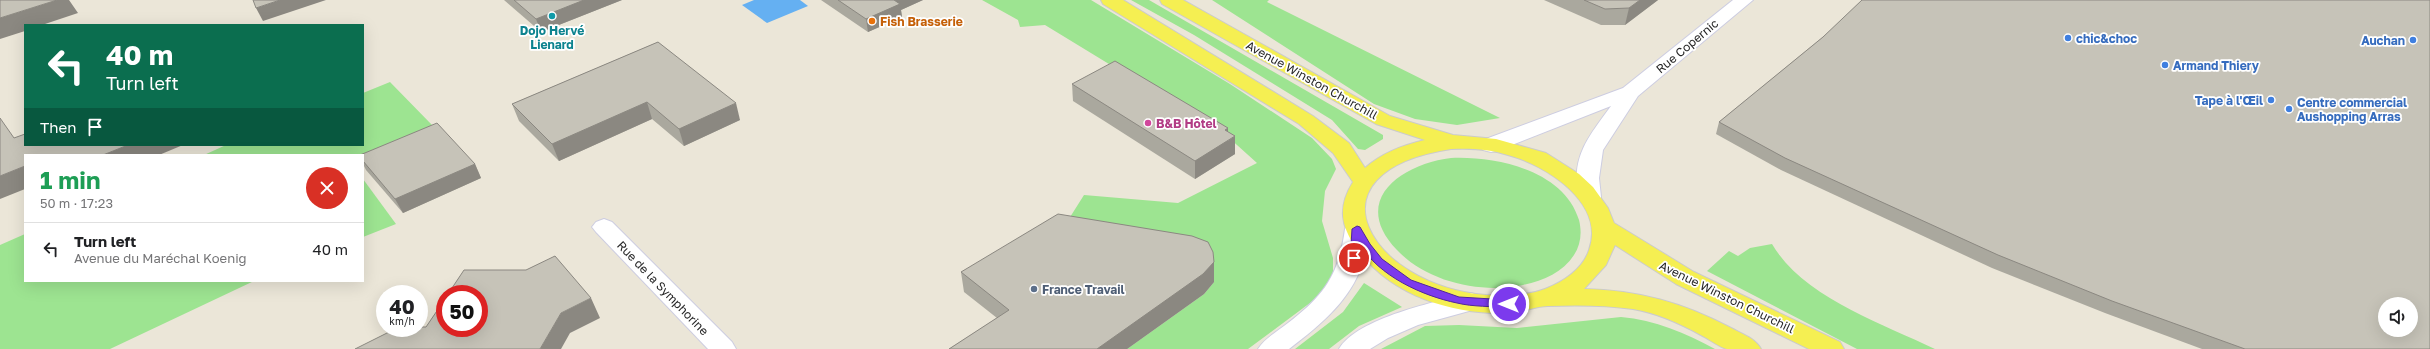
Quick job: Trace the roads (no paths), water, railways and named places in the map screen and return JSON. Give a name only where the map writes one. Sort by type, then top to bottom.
[{"type":"main road","points":[[1110,0],[1306,120],[1341,148],[1363,181]]},
{"type":"main road","name":"Avenue Winston Churchill","points":[[1169,0],[1383,120],[1414,131],[1462,142]]},
{"type":"main road","points":[[1543,298],[1572,286],[1593,268],[1602,250],[1605,228],[1590,197],[1572,179],[1552,166],[1520,152],[1491,145],[1462,142],[1431,145],[1403,152],[1380,164],[1363,181],[1354,204],[1357,229],[1372,254],[1397,276],[1432,292],[1471,302],[1509,304],[1543,298],[1593,298],[1636,301],[1654,306],[1701,325],[1748,349]]},
{"type":"main road","name":"Avenue Winston Churchill","points":[[1605,228],[1685,278],[1831,349]]},
{"type":"street","name":"Rue Copernic","points":[[1630,92],[1739,4]]},
{"type":"street","points":[[1491,145],[1630,92]]},
{"type":"street","points":[[1590,197],[1587,179],[1589,155],[1593,145],[1622,107],[1630,92]]},
{"type":"street","name":"Rue de la Symphorine","points":[[604,227],[723,349]]},
{"type":"street","points":[[1272,349],[1313,317],[1335,296],[1354,258],[1357,229]]},
{"type":"street","points":[[1352,349],[1384,328],[1399,321],[1471,302]]},
{"type":"water","points":[[754,0],[800,0],[808,6],[767,23],[742,5]]},
{"type":"place","name":"Dojo Hervé Lienard","points":[[552,16]]},
{"type":"place","name":"Fish Brasserie","points":[[872,21]]},
{"type":"place","name":"chic&choc","points":[[2068,38]]},
{"type":"place","name":"Auchan","points":[[2413,40]]},
{"type":"place","name":"Armand Thiery","points":[[2165,65]]},
{"type":"place","name":"Tape à l'Œil","points":[[2271,100]]},
{"type":"place","name":"Centre commercial Aushopping Arras","points":[[2289,109]]},
{"type":"place","name":"B&B Hôtel","points":[[1148,123]]},
{"type":"place","name":"France Travail","points":[[1034,289]]}]
